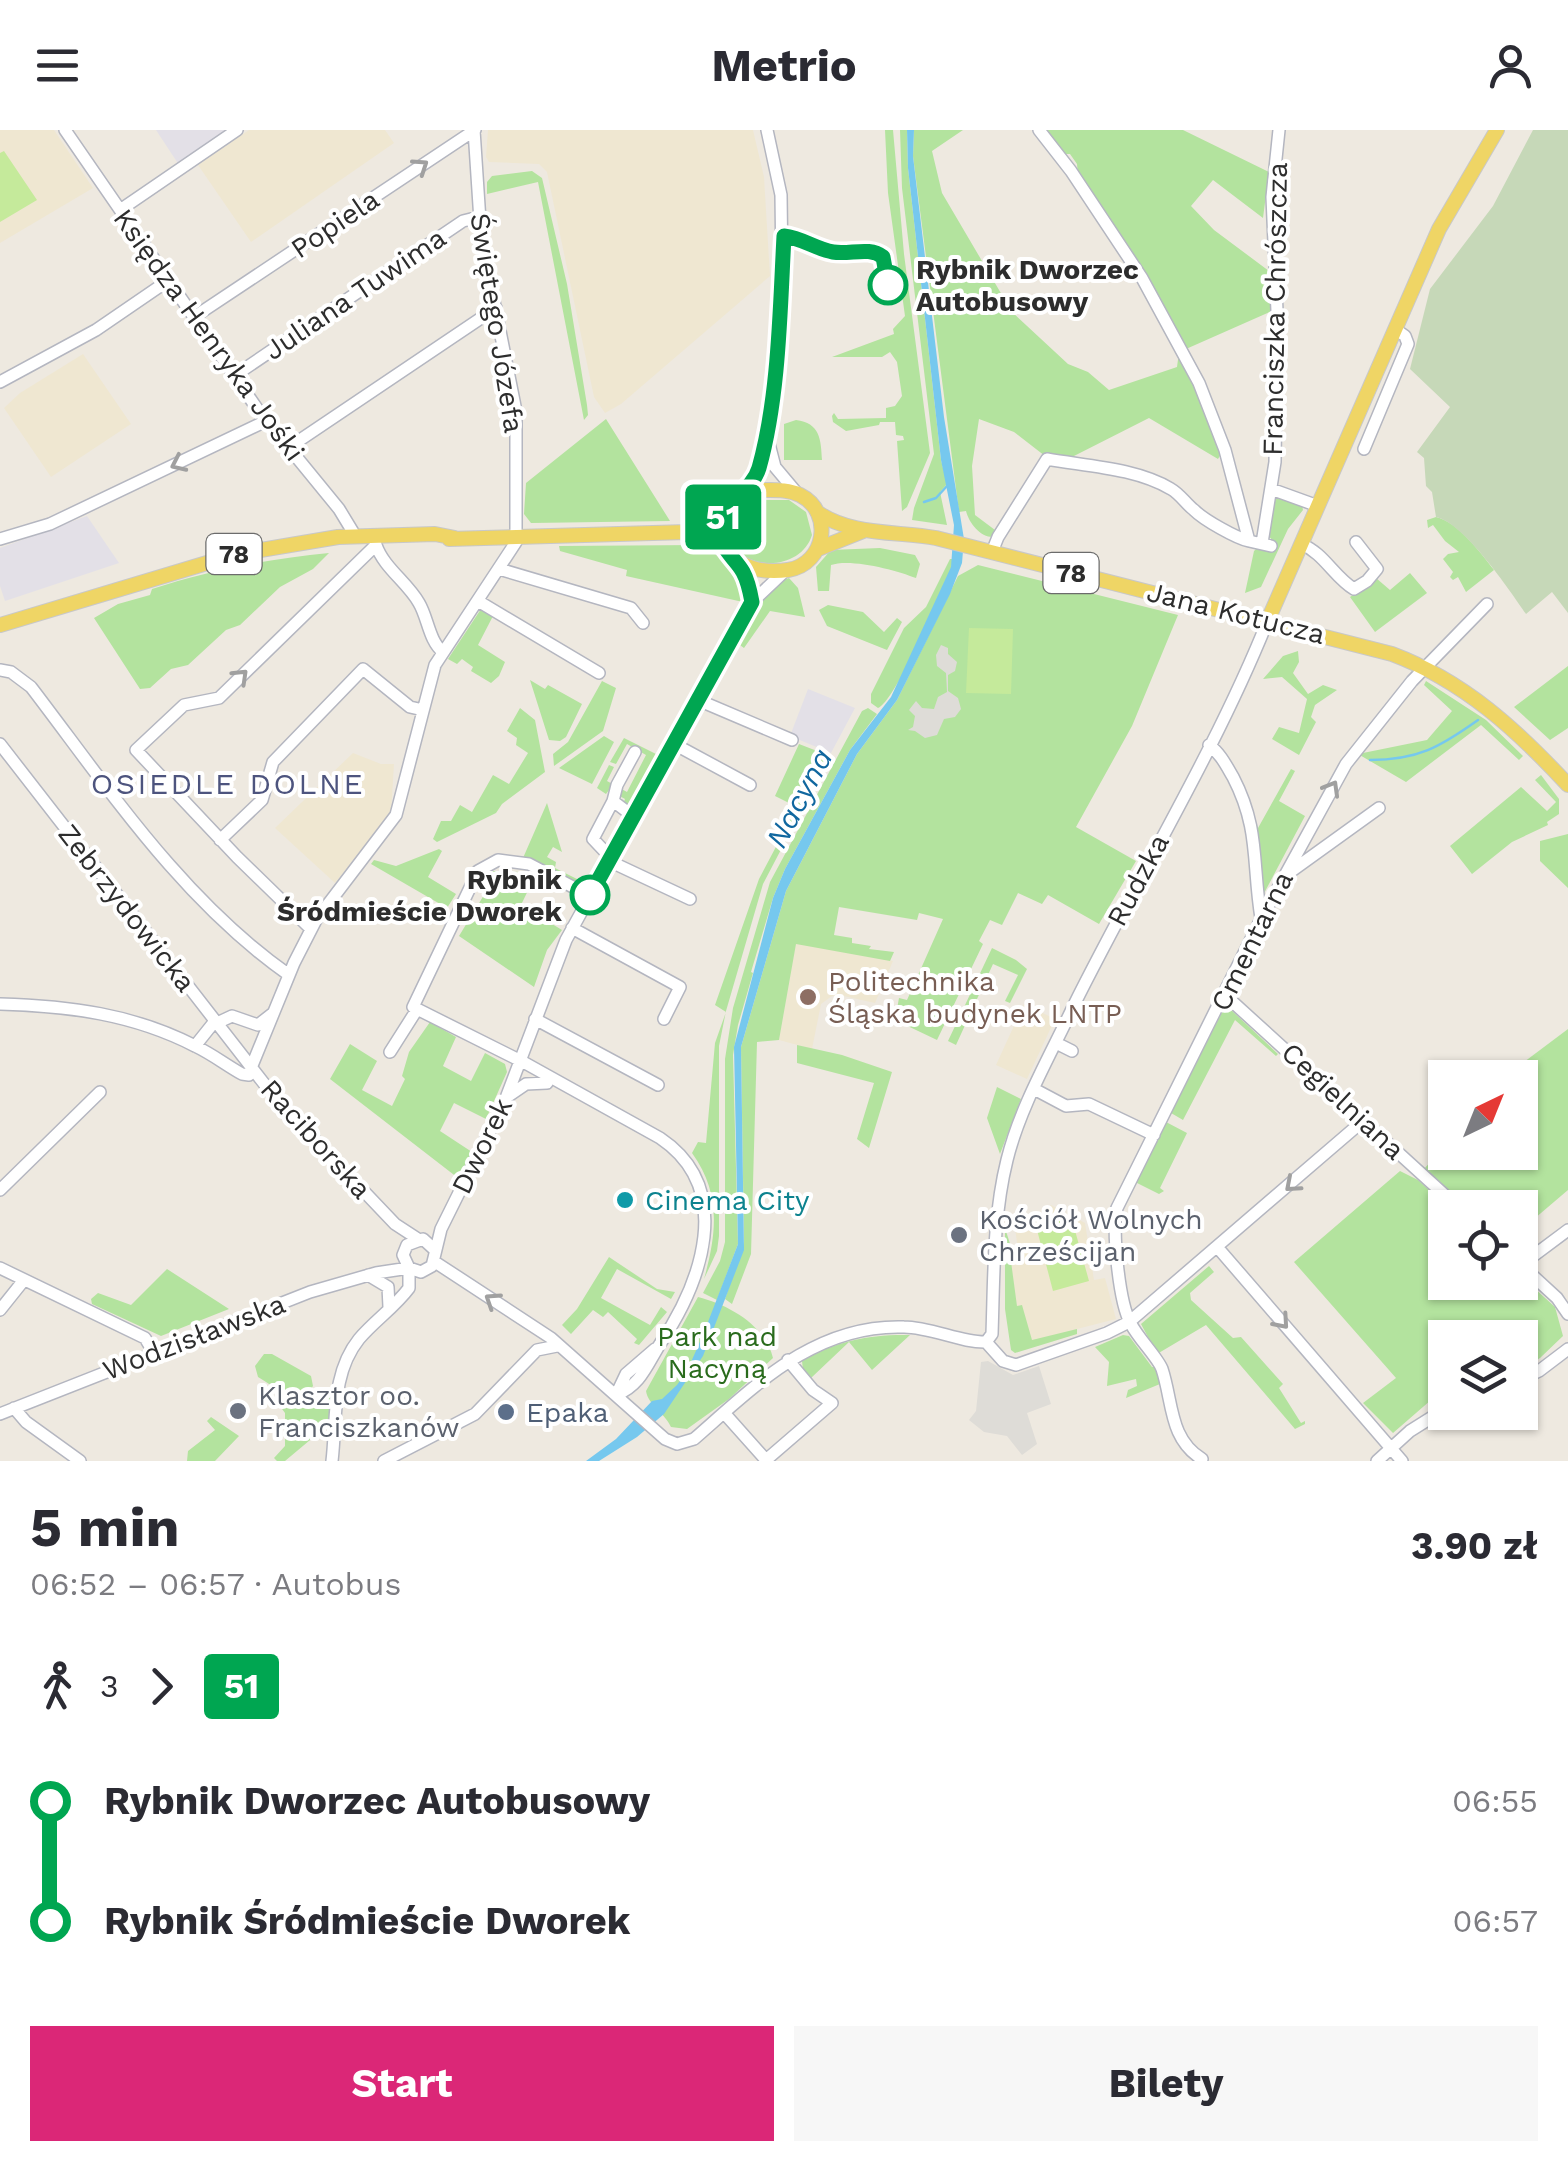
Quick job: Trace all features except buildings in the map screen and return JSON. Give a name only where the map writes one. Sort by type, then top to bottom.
[{"type":"main road","name":"Rudzka","points":[[1268,620],[1450,208],[1497,130]]},
{"type":"main road","points":[[687,532],[742,495],[762,490],[800,494]]},
{"type":"main road","name":"78","points":[[800,494],[817,512]]},
{"type":"main road","points":[[728,507],[720,530],[731,557]]},
{"type":"main road","points":[[817,512],[822,531],[818,549]]},
{"type":"main road","name":"Jana Kotucza","points":[[817,512],[836,523],[864,530],[936,538],[1358,643],[1426,668],[1498,715],[1568,784]]},
{"type":"main road","name":"Jana Kotucza","points":[[818,549],[864,530]]},
{"type":"main road","name":"78","points":[[320,543],[340,547],[515,535],[687,532],[756,570],[786,570],[802,565],[818,549]]},
{"type":"main road","name":"78","points":[[0,625],[213,559],[356,537],[435,534],[455,538]]},
{"type":"street","name":"Księdza Henryka Jośki","points":[[66,130],[266,421],[339,509],[356,537]]},
{"type":"street","points":[[120,210],[237,130]]},
{"type":"street","name":"Świętego Józefa","points":[[253,1069],[272,1014],[312,929],[396,814],[430,678],[516,542],[516,411],[479,217],[474,130]]},
{"type":"street","name":"Popiela","points":[[194,317],[474,130]]},
{"type":"street","name":"Świętego Józefa","points":[[477,166],[482,130]]},
{"type":"street","points":[[742,495],[756,475],[768,438],[784,227],[778,173],[766,130]]},
{"type":"street","points":[[1039,130],[1142,278],[1199,383],[1212,408],[1261,543]]},
{"type":"street","name":"Franciszka Chrószcza","points":[[1261,543],[1275,462],[1277,311],[1272,184],[1280,130]]},
{"type":"street","name":"Juliana Tuwima","points":[[234,376],[463,221],[479,217]]},
{"type":"street","points":[[0,382],[96,330],[168,280]]},
{"type":"street","points":[[288,448],[496,308]]},
{"type":"street","name":"Rudzka","points":[[1364,449],[1408,344],[1395,329]]},
{"type":"street","points":[[0,539],[60,520],[266,421]]},
{"type":"street","points":[[768,438],[776,470],[800,494]]},
{"type":"street","points":[[986,551],[1048,459],[1162,485],[1237,538],[1261,543]]},
{"type":"street","points":[[1271,489],[1318,506]]},
{"type":"street","points":[[1301,544],[1313,549],[1354,589],[1368,581],[1377,569],[1356,542]]},
{"type":"street","points":[[312,929],[220,840],[136,750],[184,705],[219,698],[376,545],[416,597],[435,645],[443,652]]},
{"type":"street","points":[[731,557],[747,581],[752,602]]},
{"type":"street","points":[[499,569],[631,608],[643,623]]},
{"type":"street","name":"Dworek","points":[[438,1245],[506,1098],[572,928],[752,602],[786,570]]},
{"type":"street","points":[[478,602],[599,673]]},
{"type":"street","name":"Cmentarna","points":[[1129,1322],[1116,1214],[1261,919],[1335,782],[1360,744],[1488,604]]},
{"type":"street","name":"Rudzka","points":[[986,1342],[992,1334],[1003,1179],[1014,1138],[1056,1043],[1209,745],[1268,620]]},
{"type":"street","points":[[220,840],[262,800],[272,762],[362,669],[410,707],[423,710]]},
{"type":"street","points":[[0,670],[12,672],[31,687],[135,826],[208,905],[289,974]]},
{"type":"street","points":[[698,700],[792,740]]},
{"type":"street","name":"Zebrzydowicka","points":[[0,744],[253,1069]]},
{"type":"street","points":[[674,744],[750,785]]},
{"type":"street","points":[[1209,745],[1222,757],[1249,810],[1261,919]]},
{"type":"street","points":[[635,752],[593,839],[610,859],[690,899]]},
{"type":"street","points":[[613,801],[634,817]]},
{"type":"street","points":[[1282,878],[1379,808]]},
{"type":"street","points":[[390,1052],[416,1012],[416,998],[458,919],[478,871],[498,860],[528,864],[590,896]]},
{"type":"street","points":[[572,928],[680,987],[664,1019]]},
{"type":"street","name":"Cegielniana","points":[[1225,996],[1440,1190]]},
{"type":"street","name":"Raciborska","points":[[0,1004],[98,1012],[146,1025],[195,1046],[247,1076],[253,1069],[288,1113],[399,1228],[438,1245]]},
{"type":"street","name":"Dworek","points":[[416,1012],[520,1061]]},
{"type":"street","points":[[195,1046],[216,1022],[231,1016],[260,1024],[272,1014]]},
{"type":"street","points":[[535,1020],[658,1085]]},
{"type":"street","points":[[1056,1043],[1072,1051]]},
{"type":"street","points":[[520,1061],[548,1080],[666,1142],[688,1162],[698,1180],[706,1212],[700,1259],[682,1309],[658,1347],[616,1395]]},
{"type":"street","points":[[506,1098],[526,1084],[548,1080]]},
{"type":"street","points":[[1034,1088],[1066,1106],[1089,1104],[1154,1135]]},
{"type":"street","points":[[0,1190],[100,1092]]},
{"type":"street","points":[[438,1245],[450,1273],[550,1338],[676,1444],[694,1440],[788,1360],[827,1340],[883,1327],[916,1327],[986,1342],[1002,1361],[1016,1366],[1108,1333],[1129,1322],[1218,1248],[1364,1120]]},
{"type":"street","name":"Raciborska","points":[[399,1228],[409,1268]]},
{"type":"street","points":[[1538,1252],[1568,1230]]},
{"type":"street","name":"Wodzisławska","points":[[372,1274],[421,1240]]},
{"type":"street","points":[[438,1245],[450,1273]]},
{"type":"street","name":"Wodzisławska","points":[[0,1414],[299,1296],[372,1274],[409,1268],[423,1272],[438,1245]]},
{"type":"street","points":[[1218,1248],[1402,1461]]},
{"type":"street","points":[[0,1268],[130,1331],[148,1355]]},
{"type":"street","points":[[332,1461],[341,1369],[358,1340],[409,1288],[409,1268]]},
{"type":"street","points":[[372,1274],[388,1286],[390,1307]]},
{"type":"street","points":[[0,1310],[24,1280]]},
{"type":"street","points":[[1538,1280],[1568,1314]]},
{"type":"street","points":[[1129,1322],[1161,1366],[1181,1442],[1202,1459]]},
{"type":"street","points":[[534,1329],[537,1350]]},
{"type":"street","points":[[384,1461],[475,1414],[537,1350],[558,1346]]},
{"type":"street","points":[[1538,1371],[1568,1350]]},
{"type":"street","points":[[725,1414],[766,1460],[824,1413],[832,1403],[813,1390],[788,1360]]},
{"type":"street","points":[[597,1380],[630,1379]]},
{"type":"street","points":[[630,1379],[636,1410]]},
{"type":"street","points":[[14,1408],[26,1422],[80,1461]]},
{"type":"street","points":[[1378,1461],[1428,1419]]},
{"type":"shaded area","points":[[0,130],[54,130],[93,188],[0,243]]},
{"type":"shaded area","points":[[156,130],[230,130],[179,165]]},
{"type":"shaded area","points":[[249,130],[385,130],[394,143],[251,242],[198,165]]},
{"type":"shaded area","points":[[488,130],[753,130],[764,177],[770,276],[621,404],[605,413],[594,397],[547,172],[539,164],[489,162]]},
{"type":"shaded area","points":[[83,354],[131,424],[51,477],[4,408],[20,393]]},
{"type":"shaded area","points":[[87,516],[119,563],[5,601],[0,586],[0,548]]},
{"type":"shaded area","points":[[941,645],[948,648],[948,654],[957,662],[955,671],[948,675],[948,691],[958,698],[961,709],[955,717],[944,719],[937,735],[925,738],[908,730],[913,727],[915,716],[909,710],[916,701],[922,708],[934,709],[938,697],[947,692],[946,673],[937,666],[936,655]]},
{"type":"shaded area","points":[[808,689],[855,708],[831,753],[790,736]]},
{"type":"shaded area","points":[[353,753],[381,764],[394,764],[391,813],[335,883],[275,828]]},
{"type":"shaded area","name":"Politechnika Śląska budynek LNTP","points":[[796,943],[893,961],[875,1003],[839,995],[821,1004],[812,1049],[779,1040]]},
{"type":"shaded area","points":[[1024,1004],[1055,1019],[1027,1079],[996,1065]]},
{"type":"shaded area","points":[[1051,1205],[1085,1223],[1094,1280],[1105,1278],[1116,1319],[1033,1347],[1021,1305],[1017,1307],[1009,1253],[1018,1250],[1015,1228],[1029,1231]]},
{"type":"shaded area","points":[[988,1361],[1013,1375],[1039,1366],[1051,1404],[1027,1413],[1037,1444],[1022,1455],[1007,1436],[984,1432],[969,1420],[976,1411],[981,1362]]},
{"type":"green space","points":[[885,130],[893,130],[904,254],[930,453],[902,511],[897,441],[904,440],[896,435],[895,422],[846,431],[833,422],[832,416],[834,413],[838,419],[886,418],[886,408],[895,406],[902,396],[897,362],[890,352],[882,357],[832,357],[894,334],[893,329],[905,316],[888,193]]},
{"type":"green space","points":[[900,130],[907,130],[908,168],[941,460],[947,484],[940,492],[947,525],[912,520],[934,454],[902,188]]},
{"type":"green space","points":[[914,130],[963,130],[932,151],[942,193],[1012,312],[1068,364],[1088,372],[1109,390],[1177,367],[1179,352],[1222,452],[1218,459],[1149,418],[1072,457],[1045,456],[1014,432],[979,419],[972,466],[975,515],[995,530],[993,537],[976,528],[966,511],[959,512],[913,156]]},
{"type":"green space","points":[[1043,130],[1183,130],[1269,172],[1263,218],[1213,180],[1191,206],[1214,230],[1273,274],[1274,310],[1186,349],[1078,176],[1077,164]]},
{"type":"green space","points":[[1533,130],[1568,130],[1568,613],[1552,592],[1526,614],[1472,544],[1436,517],[1432,492],[1426,486],[1424,458],[1417,452],[1450,407],[1410,369],[1430,289],[1493,206]]},
{"type":"green space","points":[[4,151],[37,200],[0,222],[0,153]]},
{"type":"green space","points":[[532,171],[542,178],[567,284],[587,405],[584,420],[538,182],[487,194],[487,182],[492,176]]},
{"type":"green space","points":[[606,419],[670,521],[531,523],[524,514],[526,483]]},
{"type":"green space","points":[[796,420],[815,428],[822,460],[784,460],[784,424]]},
{"type":"green space","points":[[1280,497],[1302,505],[1303,510],[1288,529],[1261,587],[1245,593],[1254,551],[1272,550],[1274,541],[1268,536],[1273,501]]},
{"type":"green space","points":[[756,500],[789,500],[806,512],[812,535],[801,552],[784,561],[764,563],[753,561],[736,549],[730,533],[734,517]]},
{"type":"green space","points":[[1436,517],[1460,531],[1494,570],[1466,592],[1458,577],[1450,577],[1453,572],[1443,559],[1459,552],[1433,525],[1428,528],[1427,520]]},
{"type":"green space","points":[[699,545],[729,568],[739,584],[743,602],[626,576],[627,570],[560,551],[559,546]]},
{"type":"green space","points":[[880,548],[915,555],[920,564],[916,578],[873,566],[839,563],[831,565],[829,591],[818,591],[816,567],[831,550]]},
{"type":"green space","points":[[329,553],[313,569],[280,587],[240,625],[226,630],[188,665],[171,669],[150,688],[140,689],[94,618],[118,604],[150,595],[152,589],[196,576]]},
{"type":"green space","points":[[950,559],[950,573],[917,647],[895,688],[878,708],[871,703],[871,694],[904,628],[926,607]]},
{"type":"green space","points":[[978,565],[1178,615],[1132,726],[1076,827],[1136,861],[1099,924],[1048,895],[1042,904],[1018,893],[1002,925],[990,920],[979,941],[983,944],[937,1040],[895,1020],[899,998],[907,1000],[943,919],[919,913],[917,920],[839,907],[834,935],[852,938],[852,943],[871,946],[869,949],[894,952],[890,961],[796,944],[779,1040],[757,1042],[751,1254],[732,1304],[725,1299],[744,1242],[741,1047],[786,891],[857,754],[897,700],[958,576]]},
{"type":"green space","points":[[1410,573],[1427,593],[1375,632],[1350,597],[1376,578],[1390,590]]},
{"type":"green space","points":[[789,578],[798,588],[805,617],[770,611],[744,648],[737,643],[764,597]]},
{"type":"green space","points":[[828,605],[863,612],[884,632],[897,618],[902,622],[887,650],[827,626],[819,610]]},
{"type":"green space","points":[[481,609],[493,616],[478,645],[505,662],[491,683],[471,671],[473,667],[462,659],[457,664],[448,659]]},
{"type":"green space","points":[[969,628],[1013,629],[1011,694],[966,693]]},
{"type":"green space","points":[[1298,651],[1299,662],[1293,673],[1308,694],[1323,685],[1337,690],[1315,705],[1311,717],[1316,722],[1299,755],[1272,739],[1279,727],[1299,733],[1307,699],[1282,677],[1263,679],[1283,656]]},
{"type":"green space","points":[[1568,666],[1568,728],[1550,740],[1514,707]]},
{"type":"green space","points":[[530,680],[545,689],[548,685],[582,704],[566,737],[560,741],[549,740]]},
{"type":"green space","points":[[602,681],[616,688],[603,731],[554,766],[553,754],[568,742]]},
{"type":"green space","points":[[1426,681],[1486,720],[1523,756],[1519,760],[1481,725],[1406,782],[1358,754],[1427,740],[1452,711],[1424,685]]},
{"type":"green space","points":[[520,708],[535,720],[545,772],[502,804],[496,813],[437,842],[433,839],[441,821],[451,821],[460,805],[472,812],[493,775],[509,784],[528,753],[516,745],[517,738],[507,731]]},
{"type":"green space","points":[[868,708],[877,714],[850,750],[785,869],[751,972],[733,1055],[738,1244],[717,1300],[703,1293],[725,1242],[725,1059],[733,1008],[770,882],[862,711]]},
{"type":"green space","points":[[604,736],[614,742],[592,784],[559,768]]},
{"type":"green space","points":[[624,738],[660,756],[630,809],[623,804],[625,799],[597,788],[609,765],[614,767],[607,781],[627,792],[646,755],[627,744],[616,764],[610,762]]},
{"type":"green space","points":[[799,744],[830,756],[763,884],[726,1012],[715,1005],[759,879],[797,807],[775,796]]},
{"type":"green space","points":[[1291,769],[1295,771],[1279,801],[1305,816],[1261,899],[1250,806],[1258,828]]},
{"type":"green space","points":[[1541,775],[1559,799],[1559,814],[1548,825],[1512,842],[1472,874],[1450,846],[1521,787],[1547,811],[1556,802],[1535,780]]},
{"type":"green space","points":[[547,803],[562,852],[553,847],[547,857],[556,862],[555,868],[581,881],[578,886],[523,858]]},
{"type":"green space","points":[[1568,834],[1568,888],[1540,861],[1540,841]]},
{"type":"green space","points":[[442,851],[428,877],[456,894],[447,908],[371,864],[374,860],[396,866]]},
{"type":"green space","points":[[493,871],[535,876],[521,905],[562,930],[547,950],[534,987],[459,936],[484,895],[478,884],[481,878]]},
{"type":"green space","points":[[992,948],[1027,969],[1010,1003],[1005,1001],[1018,975],[993,964],[956,1045],[948,1041]]},
{"type":"green space","points":[[1228,1007],[1278,1054],[1235,1020],[1183,1120],[1171,1113]]},
{"type":"green space","points":[[726,1013],[719,1046],[719,1236],[717,1251],[704,1279],[714,1214],[708,1183],[692,1153],[698,1142],[706,1143],[715,1043]]},
{"type":"green space","points":[[430,1022],[456,1037],[443,1066],[471,1081],[485,1053],[505,1064],[507,1072],[486,1119],[454,1103],[440,1131],[472,1152],[458,1178],[330,1079],[350,1044],[377,1061],[362,1090],[392,1106],[405,1079],[402,1076],[409,1052]]},
{"type":"green space","points":[[1568,1029],[1568,1190],[1538,1216],[1538,1190],[1447,1190],[1424,1169],[1428,1165],[1428,1170],[1538,1170],[1538,1060],[1527,1060]]},
{"type":"green space","points":[[797,1045],[892,1072],[869,1148],[857,1139],[874,1083],[797,1063]]},
{"type":"green space","points":[[997,1087],[1021,1099],[1000,1154],[987,1118]]},
{"type":"green space","points":[[1166,1122],[1187,1133],[1160,1188],[1164,1191],[1159,1194],[1135,1182]]},
{"type":"green space","points":[[1400,1171],[1429,1190],[1428,1300],[1538,1300],[1538,1291],[1555,1307],[1563,1336],[1538,1359],[1538,1320],[1428,1320],[1428,1403],[1393,1433],[1363,1403],[1396,1378],[1294,1262]]},
{"type":"green space","points":[[1071,1216],[1089,1281],[1053,1291],[1036,1226]]},
{"type":"green space","points":[[1005,1228],[1013,1253],[1010,1254],[1017,1306],[1022,1305],[1032,1340],[1077,1329],[1077,1334],[1015,1353],[1011,1350],[1005,1309]]},
{"type":"green space","points":[[609,1257],[657,1289],[675,1292],[671,1299],[617,1269],[601,1298],[650,1325],[661,1307],[667,1312],[639,1345],[608,1312],[603,1317],[593,1310],[571,1334],[562,1325],[577,1309]]},
{"type":"green space","points":[[1209,1266],[1214,1272],[1190,1293],[1191,1300],[1233,1338],[1241,1337],[1283,1384],[1279,1388],[1305,1424],[1295,1429],[1206,1325],[1157,1354],[1141,1324]]},
{"type":"green space","points":[[167,1269],[229,1309],[161,1336],[92,1304],[91,1299],[98,1293],[131,1305]]},
{"type":"green space","name":"Park nad Nacyną","points":[[698,1297],[722,1305],[754,1326],[773,1358],[729,1399],[687,1429],[671,1427],[646,1391]]},
{"type":"green space","points":[[910,1335],[872,1370],[849,1342]]},
{"type":"green space","points":[[1129,1336],[1152,1367],[1157,1367],[1160,1384],[1126,1398],[1128,1390],[1137,1386],[1136,1379],[1107,1386],[1109,1362],[1095,1347]]},
{"type":"green space","points":[[849,1342],[811,1378],[803,1370],[802,1361]]},
{"type":"green space","points":[[264,1354],[272,1354],[311,1376],[313,1386],[307,1393],[294,1396],[258,1377],[255,1366]]},
{"type":"green space","points":[[318,1393],[332,1394],[328,1425],[285,1461],[277,1461],[274,1458],[285,1446],[285,1413],[274,1398],[302,1405]]},
{"type":"green space","points":[[211,1417],[239,1436],[215,1461],[187,1461],[188,1451],[215,1430],[207,1421]]},
{"type":"water","points":[[907,130],[914,130],[913,156],[944,417],[964,539],[962,563],[897,700],[857,754],[786,891],[741,1047],[744,1250],[703,1356],[664,1414],[599,1461],[586,1461],[616,1439],[652,1401],[662,1399],[677,1385],[703,1335],[738,1244],[734,1047],[773,898],[850,750],[891,697],[951,567],[954,525],[941,460]]},
{"type":"waterway","points":[[924,502],[936,498],[947,486]]},
{"type":"waterway","points":[[1370,760],[1402,758],[1428,750],[1478,720]]},
{"type":"bus line","name":"51","points":[[590,895],[752,602],[743,573],[723,546],[720,534],[724,512],[756,475],[768,438],[784,236],[833,252],[876,251],[886,265],[888,285]]},
{"type":"place","name":"Rybnik Dworzec Autobusowy","points":[[888,285]]},
{"type":"place","name":"Rybnik Śródmieście Dworek","points":[[590,895]]},
{"type":"place","name":"Politechnika Śląska budynek LNTP","points":[[808,997]]},
{"type":"place","name":"Cinema City","points":[[625,1200]]},
{"type":"place","name":"Kościół Wolnych Chrześcijan","points":[[959,1235]]},
{"type":"place","name":"Klasztor oo. Franciszkanów","points":[[238,1411]]},
{"type":"place","name":"Epaka","points":[[506,1412]]},
{"type":"district","name":"OSIEDLE DOLNE","points":[[228,783]]},
{"type":"water label","name":"Nacyna","points":[[799,798]]}]
